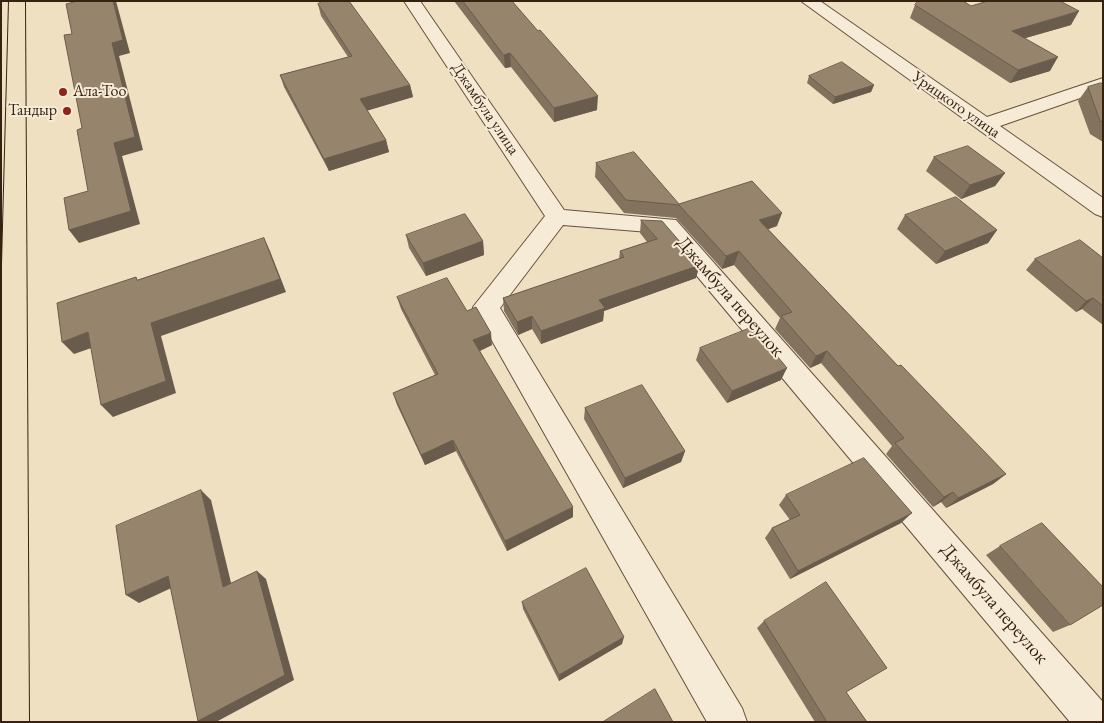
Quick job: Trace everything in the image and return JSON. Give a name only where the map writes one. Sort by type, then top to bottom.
[{"type":"main road","points":[[10,722],[17,1]]},
{"type":"street","name":"Джамбула улица","points":[[412,1],[557,218]]},
{"type":"street","name":"Урицкого улица","points":[[809,1],[1103,209]]},
{"type":"street","points":[[984,125],[1103,84]]},
{"type":"street","points":[[557,218],[486,307],[728,722]]},
{"type":"street","name":"Джамбула переулок","points":[[557,218],[668,226],[1095,722]]},
{"type":"building","points":[[73,1],[113,1],[123,40],[112,43],[135,137],[114,143],[131,211],[69,230],[64,198],[88,191],[77,130],[82,128],[64,35],[72,34],[66,4]]},
{"type":"building","points":[[323,1],[349,1],[410,85],[360,99],[386,140],[324,159],[280,75],[352,56],[318,4]]},
{"type":"building","points":[[463,1],[512,1],[598,96],[554,108],[510,53],[504,55]]},
{"type":"building","points":[[918,1],[963,1],[971,6],[988,1],[1060,1],[1079,11],[1012,31],[1058,57],[1018,70],[915,5]]},
{"type":"building","points":[[842,62],[874,85],[835,97],[809,76]]},
{"type":"building","points":[[1103,84],[1103,122],[1100,121],[1088,87]]},
{"type":"building","points":[[968,146],[1005,173],[970,185],[934,157]]},
{"type":"building","points":[[634,152],[679,204],[752,181],[782,213],[759,220],[898,366],[901,365],[1006,474],[958,498],[953,492],[944,497],[895,443],[904,438],[827,351],[816,356],[781,316],[792,312],[739,251],[726,256],[679,205],[626,200],[596,163]]},
{"type":"building","points":[[956,197],[997,230],[945,251],[905,215]]},
{"type":"building","points":[[465,214],[483,241],[423,263],[406,235]]},
{"type":"building","points":[[641,220],[662,221],[700,265],[599,300],[605,308],[541,331],[532,316],[517,322],[503,298],[624,257],[620,251],[657,239]]},
{"type":"building","points":[[264,238],[280,279],[151,323],[166,381],[101,405],[88,332],[62,342],[57,303],[136,277],[137,280]]},
{"type":"building","points":[[1080,240],[1103,258],[1103,306],[1093,298],[1086,301],[1035,259]]},
{"type":"building","points":[[447,278],[467,311],[476,307],[491,333],[473,340],[573,507],[505,541],[453,440],[421,455],[393,393],[438,374],[397,297]]},
{"type":"building","points":[[753,327],[787,368],[732,391],[700,348]]},
{"type":"building","points":[[642,385],[685,451],[625,478],[585,408]]},
{"type":"building","points":[[864,458],[912,513],[798,571],[772,528],[800,515],[786,495]]},
{"type":"building","points":[[201,490],[223,587],[257,571],[285,675],[198,721],[168,576],[126,595],[116,526]]},
{"type":"building","points":[[1042,523],[1103,587],[1103,605],[1070,625],[1000,546]]},
{"type":"building","points":[[586,568],[624,637],[559,675],[522,602]]},
{"type":"building","points":[[826,582],[887,668],[846,692],[867,722],[827,722],[764,621]]},
{"type":"building","points":[[655,689],[673,722],[603,722]]},
{"type":"place","name":"Ала-Тоо","points":[[63,92]]},
{"type":"place","name":"Тандыр","points":[[67,111]]}]
